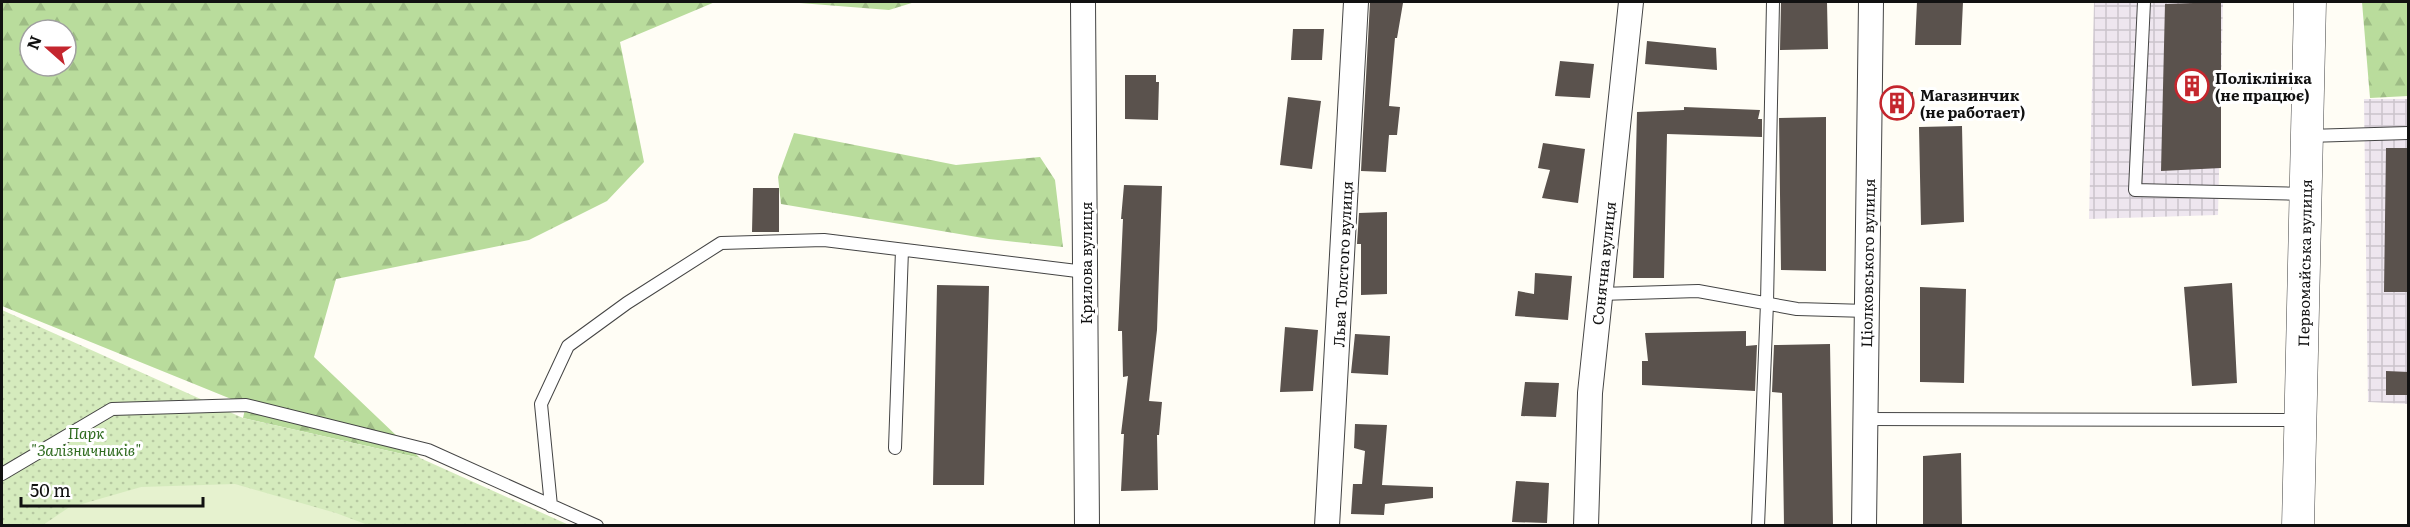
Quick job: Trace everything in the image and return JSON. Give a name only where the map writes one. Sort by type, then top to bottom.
[{"type":"street","name":"Крилова вулиця","points":[[1083,2],[1086,525]]},
{"type":"street","name":"Льва Толстого вулиця","points":[[1327,525],[1356,2]]},
{"type":"street","name":"Сонячна вулиця","points":[[1586,525],[1590,393],[1631,2]]},
{"type":"street","name":"Ціолковського вулиця","points":[[1864,525],[1871,2]]},
{"type":"street","name":"Первомайська вулиця","points":[[2298,525],[2310,2]]},
{"type":"lane","points":[[1758,525],[1767,303],[1773,2]]},
{"type":"lane","points":[[2144,2],[2135,190],[2306,194]]},
{"type":"lane","points":[[2307,136],[2409,133]]},
{"type":"lane","points":[[551,506],[541,404],[568,346],[627,303],[721,243],[824,240],[1086,272]]},
{"type":"lane","points":[[895,448],[902,250]]},
{"type":"lane","points":[[1600,294],[1698,291],[1797,309],[1867,311]]},
{"type":"lane","points":[[2,474],[112,409],[246,405],[428,450],[597,525]]},
{"type":"lane","points":[[1866,419],[2301,420]]},
{"type":"shaded area","points":[[2094,2],[2223,2],[2218,215],[2089,219]]},
{"type":"shaded area","points":[[2364,99],[2408,99],[2408,404],[2368,402]]},
{"type":"green space","points":[[2,2],[715,2],[620,42],[644,162],[607,201],[529,240],[336,279],[314,357],[420,458],[243,418],[246,405],[2,306]]},
{"type":"green space","points":[[787,2],[915,2],[889,10]]},
{"type":"green space","points":[[2362,2],[2408,2],[2408,96],[2370,98]]},
{"type":"green space","points":[[794,133],[956,165],[1040,157],[1055,180],[1063,247],[989,239],[781,204],[778,177]]},
{"type":"green space","name":"Парк \"Залізничників\"","points":[[2,310],[243,418],[420,458],[569,525],[2,526]]},
{"type":"green space","points":[[235,484],[336,513],[368,525],[43,525],[68,508],[141,487]]},
{"type":"building","points":[[1370,2],[1403,3],[1397,38],[1395,38],[1389,106],[1400,107],[1397,135],[1389,135],[1386,172],[1361,171]]},
{"type":"building","points":[[1781,2],[1827,2],[1828,49],[1780,50]]},
{"type":"building","points":[[1917,2],[1963,2],[1961,45],[1915,45]]},
{"type":"building","name":"Поліклініка (не працює)","points":[[2221,2],[2221,168],[2161,171],[2165,4]]},
{"type":"building","points":[[1293,29],[1324,29],[1322,60],[1291,60]]},
{"type":"building","points":[[1647,41],[1716,48],[1717,70],[1645,64]]},
{"type":"building","points":[[1560,61],[1594,64],[1590,98],[1555,96]]},
{"type":"building","points":[[1125,75],[1156,75],[1156,82],[1159,82],[1158,120],[1125,119]]},
{"type":"building","name":"Магазинчик (не работает)","points":[[1884,92],[1913,92],[1912,114],[1884,114]]},
{"type":"building","points":[[1288,97],[1321,101],[1312,169],[1280,165]]},
{"type":"building","points":[[1684,107],[1760,110],[1758,119],[1762,119],[1762,137],[1667,134],[1664,278],[1633,278],[1637,112],[1684,110]]},
{"type":"building","points":[[1826,117],[1826,271],[1781,270],[1779,118]]},
{"type":"building","points":[[1962,126],[1964,222],[1921,225],[1919,127]]},
{"type":"building","points":[[1543,143],[1585,149],[1578,203],[1542,198],[1550,170],[1538,168]]},
{"type":"building","points":[[2386,148],[2409,148],[2409,292],[2384,292]]},
{"type":"building","points":[[1124,185],[1162,186],[1157,330],[1149,401],[1162,402],[1159,435],[1157,435],[1158,490],[1121,491],[1124,434],[1121,434],[1128,376],[1123,377],[1122,331],[1118,331]]},
{"type":"building","points":[[753,188],[779,188],[779,232],[752,232]]},
{"type":"building","points":[[1387,212],[1387,294],[1361,295],[1361,244],[1357,244],[1359,213]]},
{"type":"building","points":[[1535,273],[1572,276],[1568,320],[1515,316],[1518,291],[1534,294]]},
{"type":"building","points":[[2232,283],[2237,383],[2192,386],[2184,287]]},
{"type":"building","points":[[937,285],[989,286],[984,485],[933,485]]},
{"type":"building","points":[[1920,287],[1966,289],[1964,383],[1920,382]]},
{"type":"building","points":[[1285,327],[1318,330],[1313,391],[1280,392]]},
{"type":"building","points":[[1746,331],[1746,346],[1757,345],[1755,391],[1642,385],[1642,361],[1648,361],[1645,333]]},
{"type":"building","points":[[1355,334],[1390,336],[1388,375],[1351,373]]},
{"type":"building","points":[[1830,344],[1833,525],[1784,525],[1782,393],[1772,392],[1774,345]]},
{"type":"building","points":[[2386,371],[2409,372],[2409,395],[2386,395]]},
{"type":"building","points":[[1525,382],[1559,383],[1556,417],[1521,416]]},
{"type":"building","points":[[1355,424],[1387,425],[1382,485],[1433,487],[1433,498],[1385,504],[1384,515],[1351,514],[1353,484],[1362,484],[1365,451],[1354,448]]},
{"type":"building","points":[[1961,453],[1962,525],[1923,525],[1923,456]]},
{"type":"building","points":[[1516,481],[1549,483],[1547,523],[1512,522]]},
{"type":"place","name":"Поліклініка (не працює)","points":[[2192,86]]},
{"type":"place","name":"Магазинчик (не работает)","points":[[1897,103]]}]
